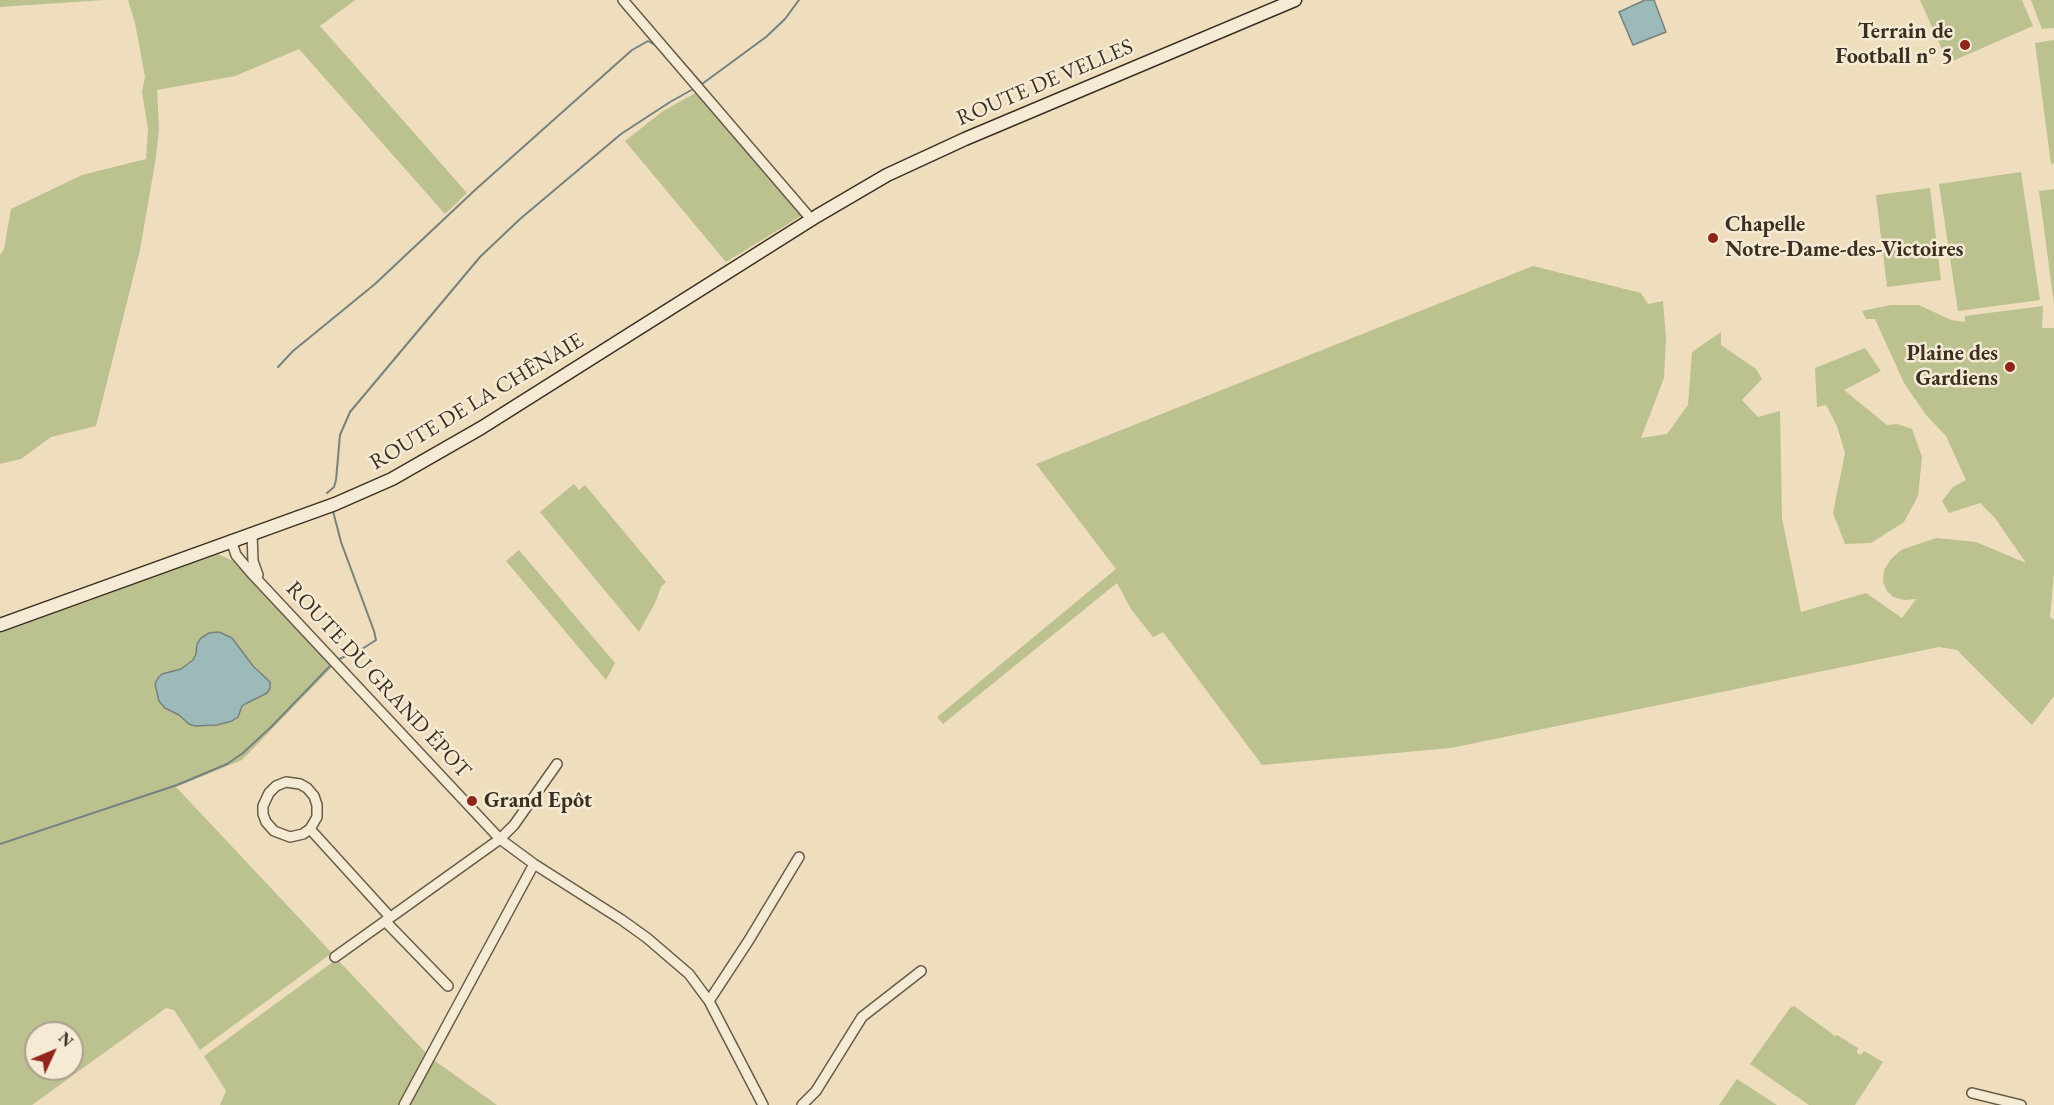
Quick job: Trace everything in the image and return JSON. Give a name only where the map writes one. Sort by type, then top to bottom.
[{"type":"main road","name":"ROUTE DE VELLES","points":[[814,218],[887,175],[933,153],[1295,0]]},
{"type":"main road","name":"ROUTE DE LA CHÊNAIE","points":[[0,625],[353,497],[425,461],[661,316],[814,218]]},
{"type":"street","points":[[623,0],[814,218]]},
{"type":"street","name":"ROUTE DU GRAND ÉPOT","points":[[252,533],[253,561],[262,583]]},
{"type":"street","name":"ROUTE DU GRAND ÉPOT","points":[[231,540],[236,555],[500,839],[647,938],[689,974],[709,1001],[763,1105]]},
{"type":"street","points":[[335,957],[500,839],[514,825],[557,764]]},
{"type":"street","points":[[286,782],[300,784],[307,788],[314,796],[317,805],[317,817],[310,829],[303,834],[290,837],[273,831],[263,814],[263,806],[268,793],[276,786],[286,782]]},
{"type":"street","points":[[310,829],[448,986]]},
{"type":"street","points":[[709,1001],[799,857]]},
{"type":"street","points":[[404,1105],[534,864]]},
{"type":"street","points":[[802,1105],[816,1091],[862,1017],[921,971]]},
{"type":"street","points":[[1972,1093],[2021,1105]]},
{"type":"green space","points":[[0,0],[105,0],[0,7]]},
{"type":"green space","points":[[128,0],[355,0],[320,26],[467,193],[445,214],[299,49],[235,76],[157,90],[159,129],[140,250],[96,426],[51,437],[21,459],[0,464],[0,255],[4,249],[11,209],[82,175],[146,159],[148,129],[142,92],[145,77],[135,23]]},
{"type":"green space","name":"Terrain de Football n° 5","points":[[1920,0],[2022,0],[2033,26],[1948,63]]},
{"type":"green space","points":[[2031,0],[2054,0],[2054,28],[2042,29]]},
{"type":"green space","points":[[2054,40],[2054,163],[2051,164],[2035,43]]},
{"type":"green space","points":[[699,91],[803,213],[726,262],[625,141],[663,111]]},
{"type":"green space","points":[[2021,172],[2040,300],[1958,311],[1939,184]]},
{"type":"green space","points":[[1930,188],[1941,280],[1887,287],[1876,195]]},
{"type":"green space","points":[[2054,189],[2054,304],[2039,191]]},
{"type":"green space","points":[[1533,266],[1641,293],[1648,304],[1663,301],[1666,338],[1664,378],[1641,438],[1667,434],[1688,405],[1692,352],[1721,332],[1721,345],[1756,369],[1762,379],[1742,400],[1758,417],[1780,411],[1782,518],[1801,612],[1866,593],[1902,618],[1916,599],[1904,600],[1893,597],[1883,582],[1884,570],[1901,550],[1936,538],[1976,542],[2026,563],[1995,518],[1980,503],[1949,513],[1942,501],[1953,487],[1966,480],[1946,436],[1926,415],[1904,383],[1875,319],[1866,319],[1862,311],[1891,305],[1919,305],[1951,320],[1965,322],[1965,316],[2043,306],[2042,328],[2054,328],[2054,573],[2050,617],[2054,620],[2054,696],[2032,725],[1957,650],[1939,647],[1451,748],[1262,765],[1163,632],[1153,637],[1131,609],[1117,583],[943,724],[937,717],[1116,569],[1036,464]]},
{"type":"green space","points":[[1865,348],[1881,371],[1844,390],[1887,425],[1897,424],[1912,429],[1922,457],[1918,496],[1904,522],[1871,543],[1845,544],[1833,513],[1845,453],[1837,426],[1826,405],[1817,407],[1815,368]]},
{"type":"green space","points":[[574,484],[579,490],[585,485],[666,582],[661,587],[639,632],[540,512]]},
{"type":"green space","points":[[519,550],[615,663],[606,680],[506,561]]},
{"type":"green space","points":[[218,554],[237,563],[332,667],[242,760],[176,787],[332,953],[200,1050],[174,1010],[166,1008],[84,1067],[84,1021],[24,1021],[24,1081],[65,1081],[32,1105],[0,1105],[0,631],[119,586]]},
{"type":"green space","points":[[337,959],[427,1054],[399,1105],[220,1105],[226,1091],[204,1056]]},
{"type":"green space","points":[[1794,1006],[1835,1036],[1837,1035],[1858,1048],[1857,1053],[1861,1055],[1864,1051],[1883,1062],[1855,1105],[1809,1105],[1750,1064],[1790,1008]]},
{"type":"green space","points":[[431,1058],[497,1105],[406,1105]]},
{"type":"green space","points":[[1737,1079],[1777,1105],[1719,1105]]},
{"type":"water","points":[[1645,0],[1654,0],[1666,32],[1633,45],[1619,12]]},
{"type":"water","points":[[219,632],[232,638],[253,666],[270,682],[270,688],[267,693],[242,706],[238,717],[232,721],[217,725],[195,726],[165,708],[159,701],[155,684],[162,674],[181,669],[193,660],[201,638],[209,633]]},
{"type":"waterway","points":[[673,51],[702,84],[766,37],[785,19],[799,0]]},
{"type":"waterway","points":[[278,367],[293,351],[375,284],[475,190],[632,50],[648,41],[657,46]]},
{"type":"waterway","points":[[327,493],[334,487],[336,480],[340,435],[350,412],[480,257],[520,219],[621,134],[695,88]]},
{"type":"waterway","points":[[333,511],[341,542],[376,640],[359,651],[339,659]]},
{"type":"waterway","points":[[0,844],[177,785],[227,764],[243,753],[272,726],[330,666]]},
{"type":"place","name":"Terrain de Football n° 5","points":[[1965,45]]},
{"type":"place","name":"Chapelle Notre-Dame-des-Victoires","points":[[1713,238]]},
{"type":"place","name":"Plaine des Gardiens","points":[[2010,367]]},
{"type":"place","name":"Grand Epôt","points":[[472,801]]}]
